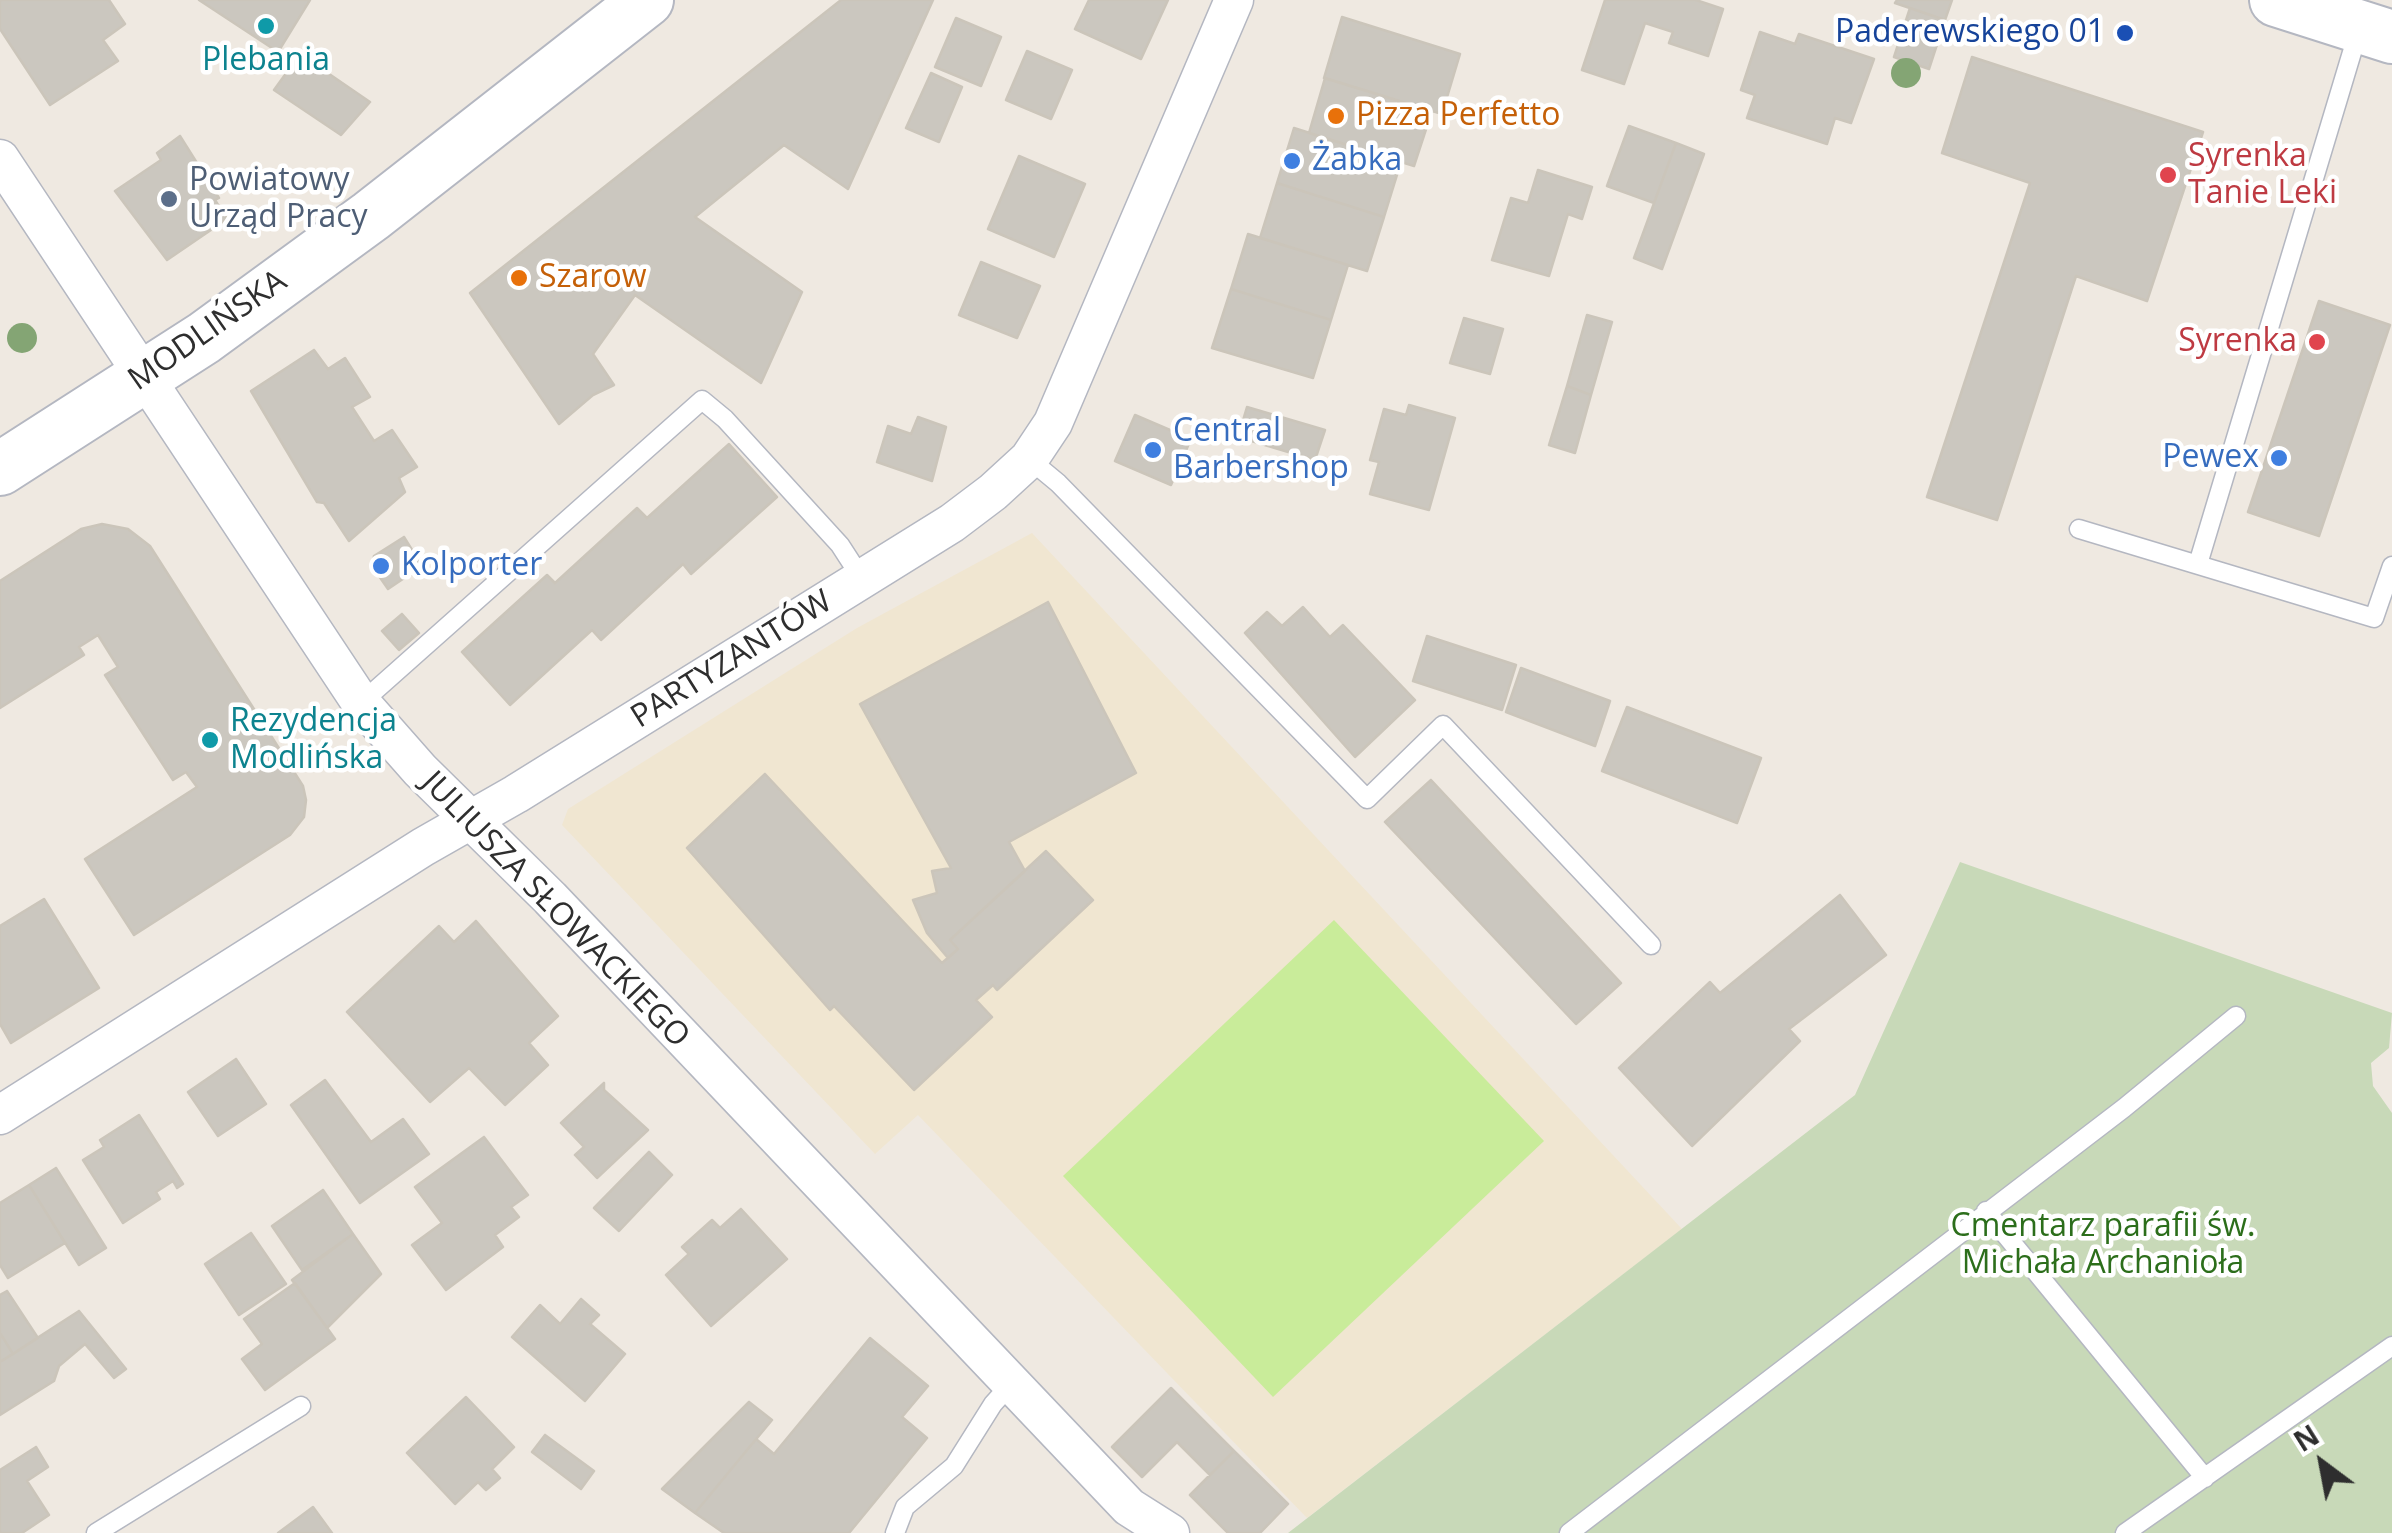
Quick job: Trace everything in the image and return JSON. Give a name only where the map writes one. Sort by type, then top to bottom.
[{"type":"main road","name":"MODLIŃSKA","points":[[0,469],[144,377],[356,227],[648,0]]},
{"type":"main road","points":[[2276,0],[2376,32]]},
{"type":"street","name":"PARTYZANTÓW","points":[[0,1115],[952,523],[1029,459],[1073,383],[1234,0]]},
{"type":"street","name":"JULIUSZA SŁOWACKIEGO","points":[[0,159],[361,703],[1129,1506],[1170,1533]]},
{"type":"lane","points":[[2198,564],[2376,32]]},
{"type":"lane","points":[[361,703],[702,400],[725,419],[840,545],[862,579]]},
{"type":"lane","points":[[1029,459],[1058,483],[1367,798],[1443,725],[1651,945]]},
{"type":"lane","points":[[2079,529],[2374,618],[2392,566]]},
{"type":"lane","points":[[1568,1533],[2124,1108],[2236,1016]]},
{"type":"lane","points":[[1986,1211],[2205,1478]]},
{"type":"lane","points":[[2125,1533],[2392,1346]]},
{"type":"lane","points":[[895,1533],[904,1507],[954,1466],[992,1404],[1011,1384]]},
{"type":"lane","points":[[96,1533],[301,1406]]},
{"type":"shaded area","points":[[1032,533],[1682,1229],[1307,1518],[918,1115],[875,1154],[562,825],[568,809],[857,628]]},
{"type":"green space","name":"Cmentarz parafii św. Michała Archanioła","points":[[1960,862],[2392,1013],[2389,1048],[2371,1063],[2373,1086],[2392,1113],[2392,1533],[1288,1533],[1855,1095]]},
{"type":"green space","points":[[1334,920],[1544,1141],[1273,1397],[1063,1176]]},
{"type":"building","points":[[0,0],[109,0],[125,24],[103,40],[118,61],[50,105],[0,29]]},
{"type":"building","name":"Plebania","points":[[199,0],[310,0],[278,52]]},
{"type":"building","points":[[841,0],[933,0],[848,189],[784,145],[695,217],[802,292],[761,383],[635,295],[593,354],[614,385],[593,395],[559,424],[470,293]]},
{"type":"building","points":[[1089,0],[1168,0],[1141,59],[1075,29]]},
{"type":"building","points":[[1605,0],[1696,0],[1723,9],[1708,56],[1669,43],[1673,32],[1645,23],[1624,84],[1582,70]]},
{"type":"building","points":[[1952,0],[1945,20],[1895,3]]},
{"type":"building","points":[[1910,8],[1945,20],[1929,69],[1894,57]]},
{"type":"building","points":[[1342,17],[1460,54],[1442,114],[1324,78]]},
{"type":"building","points":[[956,18],[1001,37],[981,86],[935,67]]},
{"type":"building","points":[[1760,32],[1795,44],[1799,34],[1874,59],[1851,123],[1835,118],[1827,144],[1747,118],[1755,95],[1741,90]]},
{"type":"building","points":[[1027,51],[1072,70],[1051,119],[1006,100]]},
{"type":"building","points":[[300,54],[370,102],[341,135],[274,90]]},
{"type":"building","points":[[1972,57],[2203,132],[2147,301],[2076,276],[1997,520],[1927,497],[2030,183],[1942,153]]},
{"type":"building","points":[[931,73],[962,87],[939,142],[906,128]]},
{"type":"building","points":[[1325,78],[1432,111],[1414,166],[1309,133]]},
{"type":"building","points":[[1629,126],[1676,143],[1654,203],[1607,186]]},
{"type":"building","points":[[1294,128],[1401,162],[1384,217],[1277,183]]},
{"type":"building","name":"Powiatowy Urząd Pracy","points":[[180,136],[219,198],[215,200],[227,219],[167,260],[115,191],[161,160],[157,153]]},
{"type":"building","points":[[1676,143],[1704,154],[1662,269],[1634,258]]},
{"type":"building","points":[[1019,156],[1085,184],[1054,257],[988,229]]},
{"type":"building","points":[[1538,170],[1592,187],[1582,219],[1568,214],[1549,276],[1492,260],[1511,198],[1528,203]]},
{"type":"building","points":[[1277,183],[1384,217],[1367,271],[1260,238]]},
{"type":"building","points":[[1248,234],[1348,265],[1331,320],[1231,289]]},
{"type":"building","points":[[981,262],[1040,286],[1017,338],[959,315]]},
{"type":"building","points":[[1231,289],[1331,320],[1313,378],[1212,348]]},
{"type":"building","points":[[2319,301],[2390,325],[2319,536],[2248,512]]},
{"type":"building","points":[[1587,315],[1612,322],[1591,395],[1567,386]]},
{"type":"building","points":[[1464,318],[1503,329],[1490,374],[1450,363]]},
{"type":"building","points":[[314,350],[328,369],[345,358],[370,397],[352,407],[374,441],[392,430],[417,467],[399,478],[405,492],[349,541],[324,503],[317,502],[251,391]]},
{"type":"building","points":[[1567,386],[1591,395],[1575,453],[1549,445]]},
{"type":"building","points":[[1409,405],[1455,418],[1429,510],[1370,494],[1379,462],[1370,460],[1384,409],[1406,415]]},
{"type":"building","points":[[1247,407],[1325,430],[1315,460],[1238,437]]},
{"type":"building","name":"Central Barbershop","points":[[1135,415],[1191,439],[1171,485],[1115,461]]},
{"type":"building","points":[[918,417],[946,427],[932,481],[877,462],[888,426],[911,434]]},
{"type":"building","points":[[729,444],[777,497],[691,574],[683,564],[601,640],[592,630],[510,705],[462,652],[547,575],[555,583],[637,508],[647,518]]},
{"type":"building","name":"Rezydencja Modlińska","points":[[102,524],[128,529],[150,546],[303,786],[306,800],[304,817],[290,835],[134,935],[85,859],[197,787],[186,772],[173,780],[105,675],[118,667],[98,635],[79,647],[84,655],[0,708],[0,581],[81,529]]},
{"type":"building","points":[[404,537],[422,566],[388,589],[372,566],[374,556]]},
{"type":"building","points":[[1048,602],[1136,773],[1009,842],[1025,871],[950,940],[958,949],[948,958],[927,933],[913,900],[937,893],[932,871],[951,868],[860,704]]},
{"type":"building","points":[[1303,607],[1330,637],[1343,625],[1415,700],[1355,757],[1245,633],[1267,612],[1282,626]]},
{"type":"building","points":[[402,614],[419,633],[399,650],[382,631]]},
{"type":"building","points":[[1427,636],[1516,665],[1502,710],[1413,681]]},
{"type":"building","points":[[1521,668],[1610,701],[1595,746],[1506,712]]},
{"type":"building","points":[[1627,707],[1761,758],[1737,823],[1602,771]]},
{"type":"building","points":[[765,774],[942,963],[958,949],[950,940],[1046,851],[1093,900],[997,990],[993,985],[976,1000],[992,1017],[914,1090],[834,1006],[830,1010],[687,848]]},
{"type":"building","points":[[1431,780],[1621,983],[1576,1024],[1385,822]]},
{"type":"building","points":[[1840,895],[1886,955],[1789,1029],[1800,1041],[1692,1146],[1619,1068],[1710,982],[1720,993]]},
{"type":"building","points":[[44,899],[99,988],[11,1043],[0,1024],[0,926]]},
{"type":"building","points":[[476,921],[558,1016],[529,1043],[548,1065],[505,1105],[469,1068],[430,1102],[347,1012],[439,926],[454,942]]},
{"type":"building","points":[[236,1059],[266,1104],[218,1136],[188,1092]]},
{"type":"building","points":[[325,1080],[371,1142],[403,1119],[429,1154],[360,1203],[291,1105]]},
{"type":"building","points":[[604,1083],[604,1090],[648,1130],[597,1178],[575,1155],[584,1147],[561,1123]]},
{"type":"building","points":[[139,1115],[183,1184],[177,1188],[173,1181],[156,1192],[160,1199],[123,1223],[83,1160],[104,1147],[100,1140]]},
{"type":"building","points":[[484,1137],[528,1195],[511,1207],[519,1217],[495,1235],[503,1247],[446,1290],[412,1245],[442,1223],[415,1187]]},
{"type":"building","points":[[649,1152],[672,1175],[619,1231],[594,1208]]},
{"type":"building","points":[[56,1168],[106,1248],[79,1265],[29,1185]]},
{"type":"building","points":[[29,1185],[65,1243],[8,1278],[0,1265],[0,1203]]},
{"type":"building","points":[[323,1190],[353,1234],[302,1270],[272,1226]]},
{"type":"building","points":[[741,1209],[787,1259],[711,1326],[666,1275],[689,1254],[682,1247],[712,1220],[720,1228]]},
{"type":"building","points":[[251,1233],[286,1284],[239,1315],[205,1264]]},
{"type":"building","points":[[353,1234],[381,1274],[327,1328],[292,1280]]},
{"type":"building","points":[[295,1283],[335,1339],[265,1390],[242,1359],[262,1344],[244,1319]]},
{"type":"building","points":[[7,1291],[38,1338],[13,1354],[0,1333],[0,1295]]},
{"type":"building","points":[[581,1299],[599,1315],[590,1324],[625,1354],[585,1401],[512,1337],[540,1305],[560,1324]]},
{"type":"building","points":[[79,1311],[126,1369],[114,1378],[85,1344],[59,1366],[54,1381],[0,1415],[0,1362]]},
{"type":"building","points":[[0,1333],[13,1354],[0,1362]]},
{"type":"building","points":[[870,1338],[928,1386],[902,1417],[927,1438],[849,1533],[724,1533],[695,1513],[756,1439],[774,1454]]},
{"type":"building","points":[[1171,1388],[1234,1451],[1210,1475],[1177,1442],[1142,1477],[1112,1447]]},
{"type":"building","points":[[466,1397],[514,1447],[492,1469],[500,1478],[486,1490],[478,1482],[455,1504],[407,1453]]},
{"type":"building","points":[[749,1402],[772,1420],[695,1513],[662,1489]]},
{"type":"building","points":[[545,1435],[594,1471],[581,1489],[532,1452]]},
{"type":"building","points":[[36,1447],[48,1467],[27,1481],[49,1515],[22,1533],[0,1533],[0,1470]]},
{"type":"building","points":[[1234,1451],[1288,1504],[1260,1533],[1228,1533],[1190,1495]]},
{"type":"building","points":[[313,1507],[332,1533],[278,1533]]},
{"type":"place","name":"Plebania","points":[[266,26]]},
{"type":"place","name":"Paderewskiego 01","points":[[2125,33]]},
{"type":"place","name":"Pizza Perfetto","points":[[1336,116]]},
{"type":"place","name":"Żabka","points":[[1292,161]]},
{"type":"place","name":"Syrenka Tanie Leki","points":[[2168,175]]},
{"type":"place","name":"Powiatowy Urząd Pracy","points":[[169,199]]},
{"type":"place","name":"Szarow","points":[[519,278]]},
{"type":"place","name":"Syrenka","points":[[2317,342]]},
{"type":"place","name":"Central Barbershop","points":[[1153,450]]},
{"type":"place","name":"Pewex","points":[[2279,458]]},
{"type":"place","name":"Kolporter","points":[[381,566]]},
{"type":"place","name":"Rezydencja Modlińska","points":[[210,740]]}]
